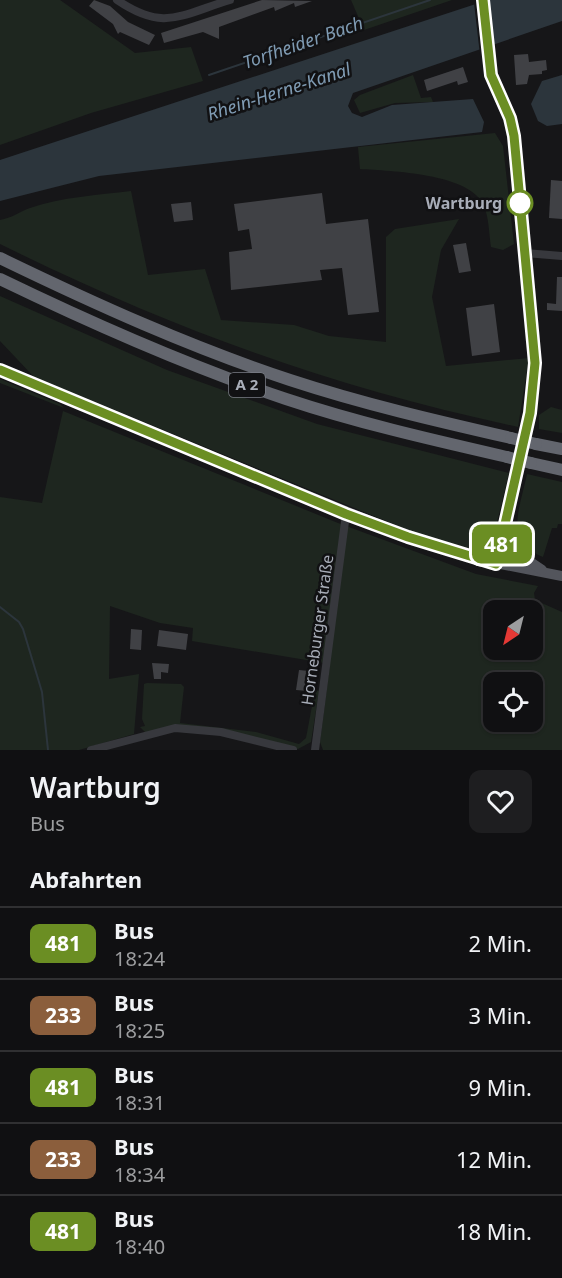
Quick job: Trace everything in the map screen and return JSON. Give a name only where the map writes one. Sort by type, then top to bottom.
[{"type":"highway","name":"A 2","points":[[0,258],[155,329],[280,376],[385,409],[562,449]]},
{"type":"highway","name":"A 2","points":[[0,279],[86,321],[193,365],[286,399],[381,428],[562,470]]},
{"type":"main road","points":[[483,0],[491,75],[510,118],[514,136],[535,363],[530,413],[506,528],[496,564]]},
{"type":"main road","points":[[0,370],[346,514],[408,537],[496,564],[562,576]]},
{"type":"main road","points":[[506,528],[509,544],[518,556],[550,574]]},
{"type":"street","points":[[117,0],[156,20],[167,20],[203,4],[230,0]]},
{"type":"street","points":[[525,253],[562,256]]},
{"type":"street","name":"Horneburger Straße","points":[[315,750],[346,514]]},
{"type":"street","points":[[91,750],[175,728],[221,732],[293,750]]},
{"type":"shaded area","points":[[0,0],[60,0],[135,53],[191,47],[203,81],[91,113],[0,145]]},
{"type":"shaded area","points":[[351,0],[452,0],[364,30]]},
{"type":"shaded area","points":[[413,75],[421,98],[431,97],[433,102],[395,103],[360,113],[354,100],[360,95]]},
{"type":"shaded area","points":[[495,133],[503,146],[514,244],[503,250],[491,247],[484,206],[476,195],[463,187],[447,180],[428,176],[360,169],[358,147]]},
{"type":"shaded area","points":[[131,191],[148,275],[205,269],[221,320],[294,325],[329,336],[386,342],[386,237],[395,229],[459,219],[441,250],[432,297],[446,366],[529,358],[518,427],[382,393],[253,352],[127,303],[0,244],[0,220],[55,201]]},
{"type":"shaded area","points":[[0,296],[167,370],[317,424],[509,473],[489,555],[435,541],[34,377],[0,341]]},
{"type":"shaded area","points":[[0,379],[60,404],[64,408],[0,383]]},
{"type":"shaded area","points":[[551,407],[562,410],[562,433],[539,429],[539,415]]},
{"type":"shaded area","points":[[63,411],[338,523],[476,574],[538,586],[534,593],[535,600],[483,600],[483,660],[543,660],[543,604],[562,612],[562,750],[323,750],[320,742],[330,664],[192,641],[193,628],[160,623],[110,606],[109,679],[139,674],[134,734],[79,750],[0,750],[0,497],[42,503]]},
{"type":"shaded area","points":[[527,474],[562,482],[562,524],[558,524],[557,528],[552,528],[543,557],[523,542],[517,523]]},
{"type":"shaded area","points":[[144,684],[181,684],[184,687],[180,723],[256,732],[299,744],[306,738],[315,690],[319,691],[311,742],[298,749],[222,730],[146,733],[140,727],[145,726],[142,719]]},
{"type":"water","name":"Rhein-Herne-Kanal","points":[[488,0],[562,0],[562,21],[353,93],[348,106],[352,113],[362,117],[392,105],[473,99],[484,122],[482,132],[99,176],[0,201],[0,160]]},
{"type":"water","points":[[562,75],[562,124],[547,126],[538,121],[531,104],[542,81]]},
{"type":"pier","points":[[489,0],[494,50],[480,55],[474,3]]},
{"type":"building","points":[[94,0],[110,6],[128,22],[155,35],[149,45],[120,32],[118,34],[113,24],[89,6]]},
{"type":"building","points":[[262,0],[312,1],[295,7],[294,3],[275,11],[274,7],[219,27],[219,39],[203,32],[164,43],[161,33]]},
{"type":"building","points":[[528,54],[529,62],[546,60],[547,70],[542,71],[542,74],[529,75],[527,84],[516,85],[514,55]]},
{"type":"building","points":[[463,67],[468,82],[458,85],[457,81],[427,91],[424,80]]},
{"type":"building","points":[[551,180],[562,181],[562,219],[549,218]]},
{"type":"building","points":[[322,193],[326,224],[368,219],[379,312],[348,315],[342,268],[320,270],[322,280],[231,290],[229,252],[252,249],[249,229],[238,231],[234,204]]},
{"type":"building","points":[[191,202],[193,220],[174,222],[171,204]]},
{"type":"building","points":[[466,243],[471,271],[459,273],[453,245]]},
{"type":"building","points":[[557,277],[562,277],[562,311],[547,310],[547,303],[556,304]]},
{"type":"building","points":[[494,304],[500,352],[472,356],[466,308]]},
{"type":"building","points":[[131,629],[142,630],[141,650],[130,649]]},
{"type":"building","points":[[159,630],[188,634],[186,650],[157,646]]},
{"type":"building","points":[[152,663],[169,664],[168,673],[161,672],[161,679],[154,679]]},
{"type":"building","points":[[299,670],[309,671],[307,691],[296,690]]},
{"type":"waterway","name":"Torfheider Bach","points":[[209,75],[430,0]]},
{"type":"waterway","points":[[0,607],[19,622],[23,629],[42,692],[48,750]]},
{"type":"bus line","name":"481","points":[[0,370],[346,514],[408,537],[496,564],[506,528],[530,413],[535,363],[514,136],[504,100],[491,75],[483,0]]},
{"type":"place","name":"Wartburg","points":[[520,203]]}]
